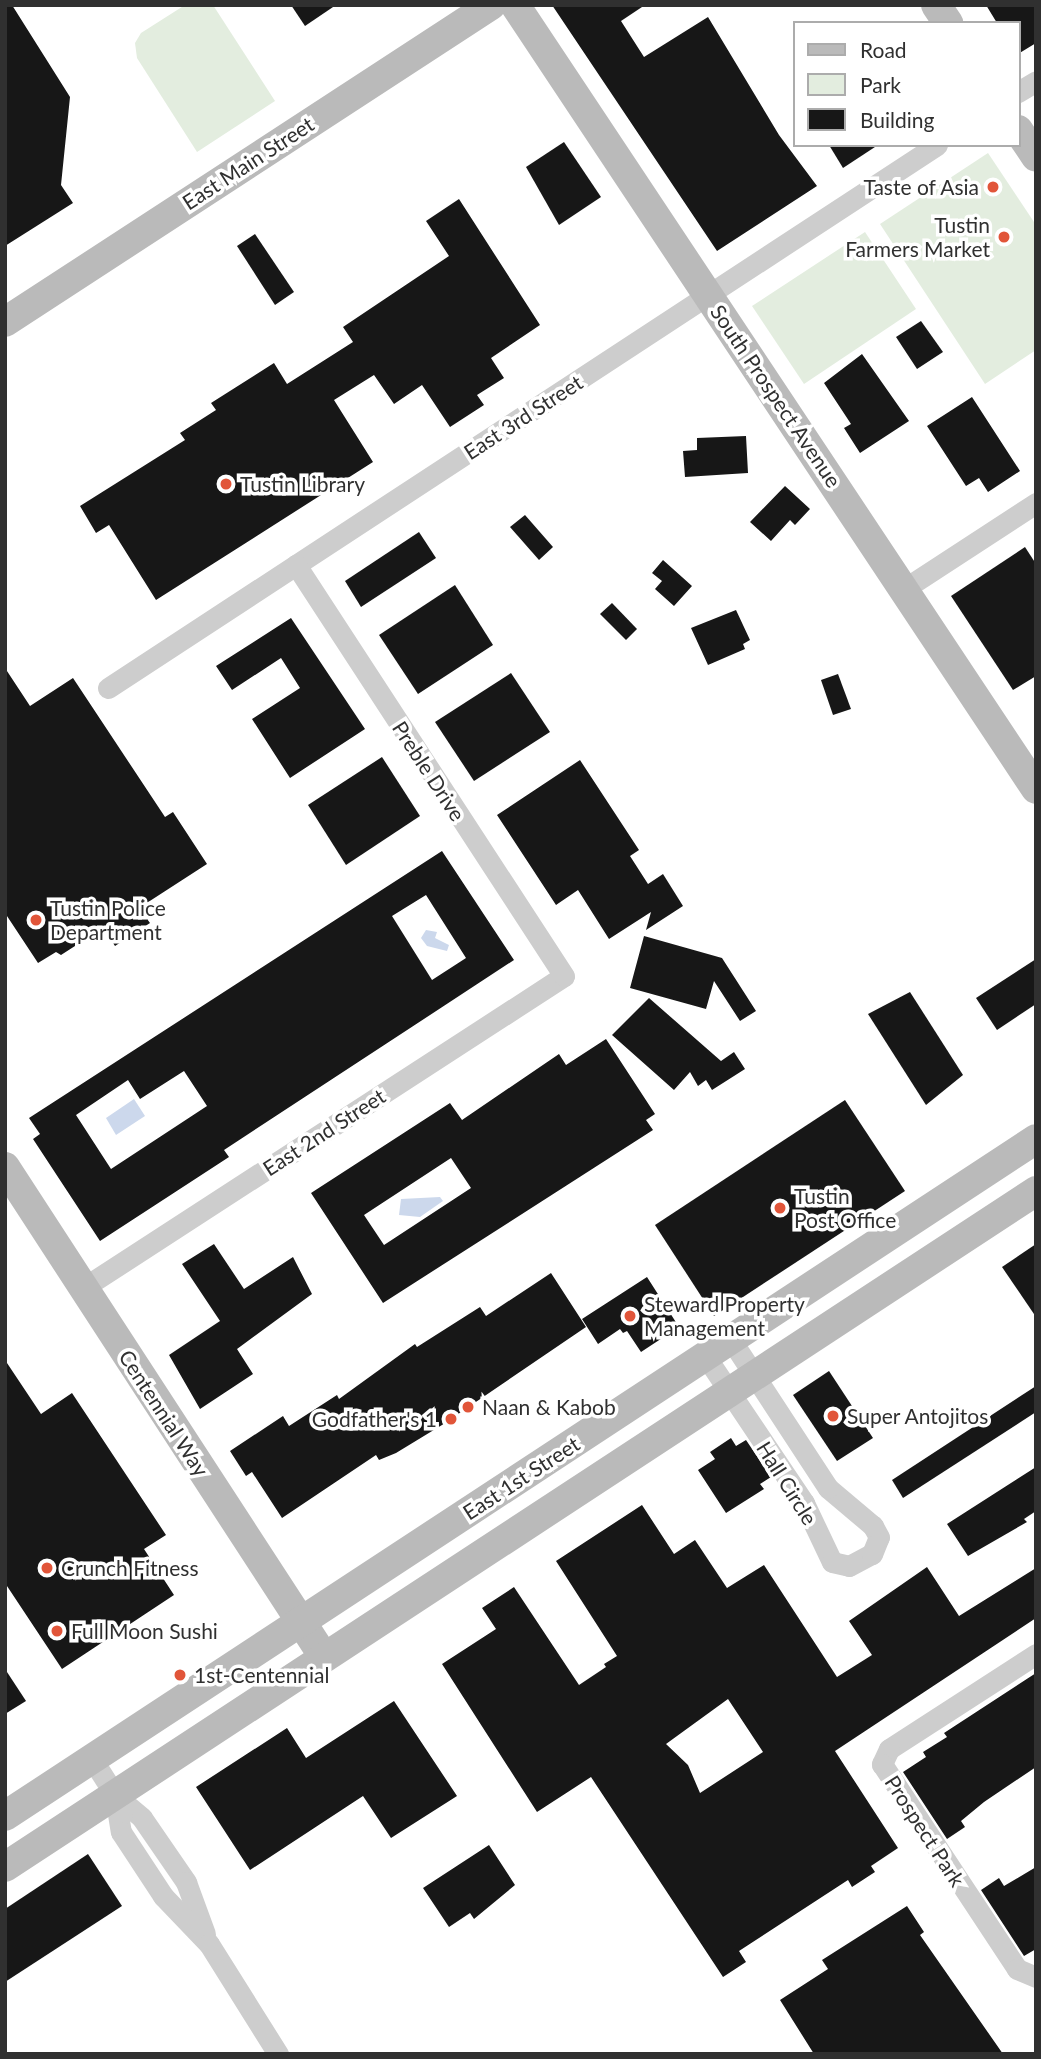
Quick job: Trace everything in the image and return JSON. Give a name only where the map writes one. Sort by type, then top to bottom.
[{"type":"main road","name":"East Main Street","points":[[5,322],[491,5]]},
{"type":"main road","name":"South Prospect Avenue","points":[[515,5],[1036,789]]},
{"type":"main road","points":[[936,5],[947,21]]},
{"type":"main road","points":[[1020,133],[1036,157]]},
{"type":"main road","name":"East 1st Street","points":[[5,1816],[1036,1139]]},
{"type":"main road","name":"Centennial Way","points":[[5,1167],[324,1657]]},
{"type":"main road","name":"East 1st Street","points":[[5,1867],[1036,1191]]},
{"type":"street","points":[[1020,91],[1036,81]]},
{"type":"street","name":"East 3rd Street","points":[[108,688],[934,147]]},
{"type":"street","points":[[904,589],[1036,503]]},
{"type":"street","name":"Preble Drive","points":[[296,565],[564,976]]},
{"type":"street","name":"East 2nd Street","points":[[83,1289],[564,976]]},
{"type":"street","name":"Hall Circle","points":[[706,1356],[804,1503],[832,1562],[849,1566],[860,1562],[872,1554],[879,1537],[873,1526],[828,1488],[731,1340]]},
{"type":"street","name":"Prospect Park","points":[[1036,1654],[890,1749],[882,1764],[1017,1969],[1036,1977]]},
{"type":"street","points":[[92,1759],[115,1795],[121,1832],[163,1896],[209,1944],[278,2054]]},
{"type":"green space","points":[[185,5],[213,5],[275,101],[197,152],[137,58],[135,43],[141,33]]},
{"type":"green space","points":[[988,153],[1036,225],[1036,350],[985,384],[880,224]]},
{"type":"green space","points":[[865,232],[916,309],[804,384],[752,306]]},
{"type":"water","points":[[426,930],[437,932],[435,938],[449,945],[447,951],[427,946],[421,938]]},
{"type":"water","points":[[134,1099],[145,1116],[116,1135],[106,1118]]},
{"type":"water","points":[[440,1197],[443,1201],[420,1217],[399,1215],[401,1199]]},
{"type":"building","points":[[5,5],[12,5],[70,97],[61,185],[73,203],[5,246]]},
{"type":"building","points":[[291,5],[336,5],[305,26]]},
{"type":"building","points":[[552,5],[645,5],[621,21],[644,57],[708,17],[779,135],[817,186],[717,251]]},
{"type":"building","points":[[986,5],[1036,5],[1036,43],[1020,53],[1020,21],[996,21]]},
{"type":"building","points":[[564,142],[601,197],[559,225],[526,167]]},
{"type":"building","points":[[830,147],[875,147],[843,168]]},
{"type":"building","points":[[459,199],[540,325],[491,358],[504,378],[477,395],[484,405],[450,427],[422,385],[394,404],[374,375],[334,400],[373,462],[156,600],[109,525],[96,533],[80,506],[185,440],[180,433],[216,410],[211,403],[274,363],[287,384],[353,342],[343,327],[449,256],[426,221]]},
{"type":"building","points":[[255,234],[294,292],[275,305],[237,246]]},
{"type":"building","points":[[921,321],[943,352],[917,369],[896,337]]},
{"type":"building","points":[[862,354],[909,421],[860,453],[844,428],[851,424],[824,383]]},
{"type":"building","points":[[972,397],[1020,471],[988,492],[979,478],[966,486],[927,426]]},
{"type":"building","points":[[746,436],[748,473],[685,477],[683,451],[697,450],[697,438]]},
{"type":"building","points":[[785,486],[810,509],[795,525],[790,520],[771,541],[750,522]]},
{"type":"building","points":[[525,515],[553,547],[539,560],[510,527]]},
{"type":"building","points":[[419,532],[436,558],[361,607],[345,581]]},
{"type":"building","points":[[1025,547],[1036,564],[1036,676],[1013,690],[951,596]]},
{"type":"building","points":[[663,560],[692,586],[674,606],[655,589],[662,581],[652,573]]},
{"type":"building","points":[[455,585],[493,645],[418,694],[379,635]]},
{"type":"building","points":[[612,603],[637,629],[626,640],[600,614]]},
{"type":"building","points":[[736,610],[750,640],[743,644],[745,649],[708,665],[691,628]]},
{"type":"building","points":[[291,618],[365,729],[290,778],[252,719],[300,688],[281,658],[232,690],[216,666]]},
{"type":"building","points":[[5,668],[30,706],[73,678],[165,817],[173,812],[207,864],[139,908],[150,923],[115,946],[103,928],[61,955],[56,952],[38,963],[5,913]]},
{"type":"building","points":[[511,673],[550,732],[474,781],[435,722]]},
{"type":"building","points":[[838,674],[851,709],[833,715],[821,680]]},
{"type":"building","points":[[382,757],[420,816],[346,865],[308,805]]},
{"type":"building","points":[[580,760],[639,850],[630,856],[648,884],[663,874],[683,906],[646,930],[651,912],[609,939],[578,890],[556,905],[497,815]]},
{"type":"building","points":[[442,851],[514,960],[224,1150],[229,1157],[100,1241],[33,1139],[40,1134],[29,1118]],"holes":[[[426,895],[466,958],[432,980],[392,916]],[[184,1071],[207,1106],[111,1169],[76,1115],[128,1080],[140,1099]]]},
{"type":"building","points":[[644,936],[722,958],[756,1011],[740,1021],[714,981],[706,1009],[630,988]]},
{"type":"building","points":[[1036,959],[1036,1004],[997,1030],[976,998]]},
{"type":"building","points":[[910,992],[963,1075],[926,1105],[868,1014]]},
{"type":"building","points":[[649,998],[721,1061],[734,1052],[745,1069],[712,1090],[706,1080],[698,1086],[690,1072],[674,1090],[612,1035]]},
{"type":"building","points":[[606,1039],[655,1114],[646,1120],[653,1130],[383,1303],[311,1193],[450,1103],[462,1120],[559,1054],[566,1065]],"holes":[[[451,1158],[471,1188],[384,1245],[364,1215]]]},
{"type":"building","name":"Tustin Post Office","points":[[845,1100],[905,1191],[714,1316],[655,1225]]},
{"type":"building","points":[[214,1244],[244,1289],[293,1257],[312,1294],[237,1349],[253,1374],[200,1409],[169,1355],[220,1321],[182,1264]]},
{"type":"building","points":[[1036,1244],[1036,1317],[1002,1267]]},
{"type":"building","points":[[551,1273],[586,1327],[442,1425],[396,1453],[379,1460],[376,1455],[282,1518],[252,1472],[246,1476],[230,1451],[283,1416],[289,1426],[337,1395],[339,1399],[415,1344],[417,1347],[480,1307],[486,1316]]},
{"type":"building","name":"Steward Property Management","points":[[647,1277],[679,1327],[641,1352],[627,1331],[623,1333],[620,1329],[598,1344],[582,1319]]},
{"type":"building","points":[[5,1360],[41,1414],[72,1393],[166,1535],[144,1549],[174,1595],[62,1669],[5,1583]]},
{"type":"building","name":"Super Antojitos","points":[[829,1371],[873,1438],[837,1461],[793,1395]]},
{"type":"building","points":[[1036,1386],[1036,1412],[903,1498],[892,1480]]},
{"type":"building","points":[[731,1438],[736,1446],[746,1440],[771,1477],[760,1484],[764,1489],[726,1513],[698,1470],[715,1459],[710,1452]]},
{"type":"building","points":[[1036,1467],[1036,1511],[1024,1519],[1027,1522],[968,1556],[947,1524]]},
{"type":"building","points":[[642,1505],[674,1554],[695,1540],[727,1588],[764,1565],[837,1677],[872,1655],[849,1621],[927,1567],[959,1616],[1036,1568],[1036,1618],[835,1751],[898,1848],[871,1866],[875,1872],[852,1887],[848,1880],[739,1951],[746,1962],[723,1977],[591,1777],[537,1812],[442,1664],[496,1629],[482,1608],[514,1587],[579,1685],[606,1667],[604,1664],[617,1656],[556,1561]],"holes":[[[728,1699],[763,1752],[700,1793],[688,1765],[666,1744]]]},
{"type":"building","points":[[5,1669],[26,1701],[5,1714]]},
{"type":"building","points":[[1036,1673],[1036,1767],[984,1802],[961,1821],[965,1827],[947,1839],[903,1772],[926,1757],[923,1752],[947,1737],[944,1733]]},
{"type":"building","points":[[394,1701],[457,1796],[391,1838],[363,1796],[250,1870],[196,1787],[287,1728],[306,1758]]},
{"type":"building","points":[[489,1845],[515,1885],[474,1919],[470,1913],[449,1927],[423,1888]]},
{"type":"building","points":[[88,1854],[122,1906],[5,1982],[5,1909]]},
{"type":"building","points":[[1036,1867],[1036,1949],[1024,1956],[981,1890],[999,1878],[1004,1886]]},
{"type":"building","points":[[907,1906],[924,1932],[920,1935],[1003,2054],[814,2054],[780,2000],[828,1969],[822,1960]]},
{"type":"place","name":"Taste of Asia","points":[[993,187]]},
{"type":"place","name":"Tustin Farmers Market","points":[[1004,237]]},
{"type":"place","name":"Tustin Library","points":[[226,484]]},
{"type":"place","name":"Tustin Police Department","points":[[36,920]]},
{"type":"place","name":"Tustin Post Office","points":[[780,1208]]},
{"type":"place","name":"Steward Property Management","points":[[630,1316]]},
{"type":"place","name":"Naan & Kabob","points":[[468,1407]]},
{"type":"place","name":"Super Antojitos","points":[[833,1416]]},
{"type":"place","name":"Godfather's 1","points":[[451,1419]]},
{"type":"place","name":"Crunch Fitness","points":[[47,1568]]},
{"type":"place","name":"Full Moon Sushi","points":[[57,1631]]},
{"type":"place","name":"1st-Centennial","points":[[180,1675]]}]
